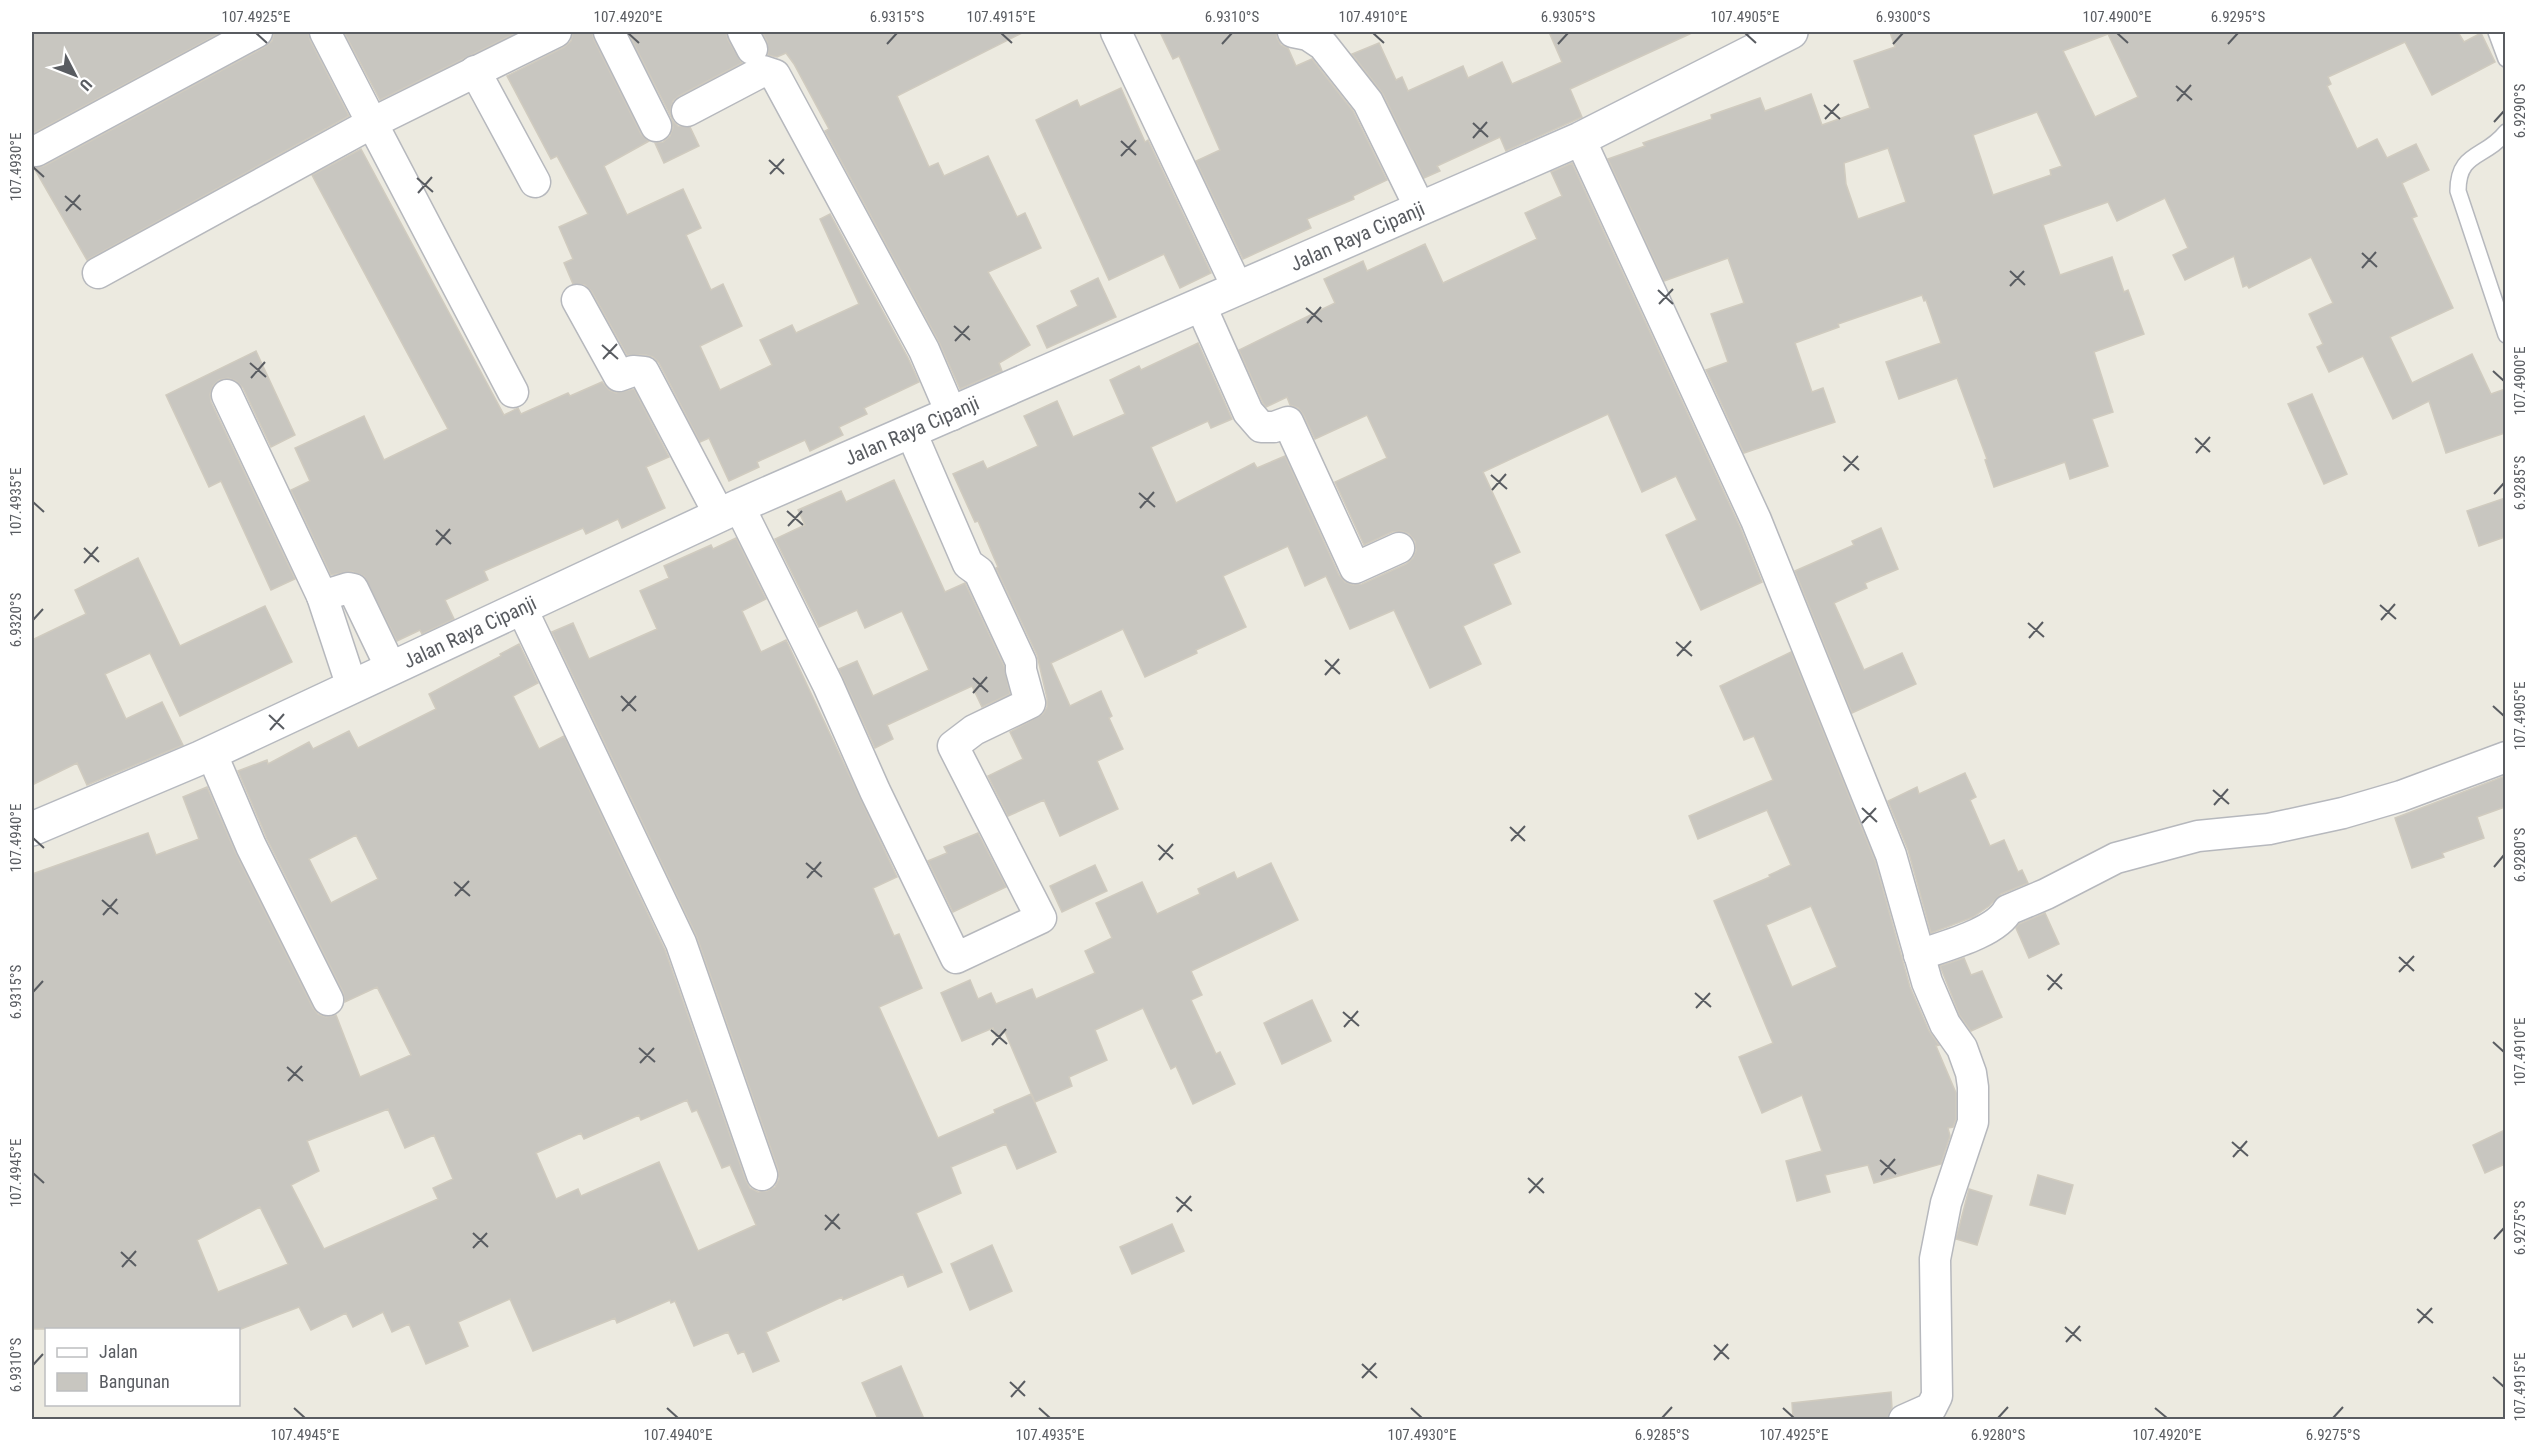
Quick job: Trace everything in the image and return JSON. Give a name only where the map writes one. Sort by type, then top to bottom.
[{"type":"main road","name":"Jalan Raya Cipanji","points":[[32,829],[211,752],[730,511],[952,415],[1237,287],[1580,139],[1791,32]]},
{"type":"street","points":[[36,152],[257,32]]},
{"type":"street","points":[[325,32],[513,392]]},
{"type":"street","points":[[98,273],[372,123],[555,32]]},
{"type":"street","points":[[609,32],[656,126]]},
{"type":"street","points":[[1116,32],[1237,287]]},
{"type":"street","points":[[1293,32],[1308,35],[1323,45],[1368,102],[1420,208]]},
{"type":"street","points":[[475,71],[535,182]]},
{"type":"street","points":[[687,111],[763,71],[775,75],[924,350],[952,415]]},
{"type":"street","points":[[1580,139],[1756,520],[1891,855],[1927,982],[1945,1024],[1962,1048],[1967,1060],[1973,1087],[1973,1122],[1946,1203],[1935,1259],[1937,1396],[1931,1408],[1904,1419]]},
{"type":"street","points":[[577,300],[619,376],[633,371],[644,372],[730,511],[828,685],[880,801],[956,958],[1041,918],[953,746],[974,730],[1030,703],[1021,662],[979,572],[968,564],[911,432]]},
{"type":"street","points":[[1200,304],[1248,412],[1261,427],[1274,427],[1288,422],[1355,568],[1399,548]]},
{"type":"street","points":[[227,395],[322,596],[352,687]]},
{"type":"street","points":[[322,596],[348,588],[353,589],[391,668]]},
{"type":"street","points":[[522,607],[681,943],[762,1175]]},
{"type":"street","points":[[211,752],[251,846],[328,1000]]},
{"type":"street","points":[[1919,955],[1979,932],[2003,920],[2008,910],[2046,894],[2116,858],[2198,836],[2269,829],[2343,813],[2401,796],[2505,757]]},
{"type":"lane","points":[[2496,32],[2505,59]]},
{"type":"lane","points":[[2505,132],[2492,147],[2466,161],[2458,178],[2458,190],[2505,335]]},
{"type":"building","points":[[32,32],[222,32],[32,134]]},
{"type":"building","points":[[274,32],[308,32],[349,116],[87,260],[34,168],[44,166],[265,47],[272,41]]},
{"type":"building","points":[[344,32],[518,32],[380,100]]},
{"type":"building","points":[[573,32],[592,32],[641,134],[649,141],[604,166],[627,215],[683,189],[701,228],[686,235],[711,290],[723,284],[742,326],[700,346],[720,390],[772,365],[760,340],[792,325],[796,333],[859,304],[820,219],[830,214],[919,382],[864,408],[867,414],[839,427],[843,435],[810,451],[805,440],[757,462],[759,467],[729,481],[709,438],[700,442],[659,363],[653,357],[646,355],[627,355],[592,292],[585,285],[573,284],[564,263],[573,259],[559,227],[588,214],[557,156],[551,159],[507,76],[564,47],[571,41]]},
{"type":"building","points":[[628,32],[726,32],[728,40],[742,63],[679,96],[673,101],[670,111],[672,118]]},
{"type":"building","points":[[762,32],[1024,32],[897,96],[929,167],[938,163],[944,176],[988,156],[1017,217],[1025,213],[1041,248],[988,272],[1030,345],[999,363],[1002,371],[960,389],[939,342],[825,131],[829,129],[794,64],[786,53],[777,57],[768,55],[767,41]]},
{"type":"building","points":[[1160,32],[1276,32],[1281,45],[1288,48],[1296,66],[1312,59],[1353,111],[1387,180],[1353,196],[1354,199],[1307,219],[1311,228],[1243,259],[1196,161],[1220,150],[1179,56],[1173,59]]},
{"type":"building","points":[[1549,32],[1694,32],[1570,89],[1582,117],[1506,151],[1500,137],[1437,166],[1440,171],[1424,178],[1383,94],[1352,54],[1379,43],[1396,80],[1402,77],[1408,91],[1463,66],[1468,78],[1502,62],[1512,84],[1562,62]]},
{"type":"building","points":[[1890,32],[2458,32],[2464,42],[2481,33],[2495,62],[2432,95],[2405,42],[2328,77],[2331,84],[2327,86],[2357,149],[2377,139],[2387,158],[2416,144],[2429,170],[2402,183],[2417,216],[2412,218],[2453,308],[2390,337],[2412,383],[2472,354],[2491,394],[2505,389],[2505,433],[2446,453],[2429,401],[2393,419],[2363,356],[2329,372],[2317,347],[2323,344],[2309,314],[2333,303],[2311,257],[2249,288],[2247,285],[2243,287],[2234,256],[2185,280],[2173,255],[2188,248],[2165,198],[2117,221],[2108,202],[2043,225],[2060,275],[2112,257],[2124,292],[2128,290],[2144,334],[2094,352],[2113,412],[2092,419],[2108,466],[2070,479],[2065,462],[1994,487],[1985,460],[1987,459],[1957,378],[1899,399],[1886,362],[1941,343],[1926,300],[1924,301],[1922,295],[1838,324],[1839,327],[1795,343],[1812,392],[1823,388],[1835,422],[1744,453],[1706,370],[1728,362],[1711,314],[1744,303],[1728,258],[1664,281],[1608,159],[1645,146],[1643,143],[1712,119],[1711,115],[1760,98],[1765,111],[1811,94],[1822,125],[1870,108],[1854,61],[1895,47]],"holes":[[[2108,34],[2138,97],[2095,117],[2063,51]],[[2037,112],[2062,166],[2050,170],[2051,175],[1993,195],[1973,135]],[[1888,148],[1906,202],[1858,219],[1846,184],[1844,163]]]},
{"type":"building","points":[[1121,88],[1145,142],[1148,140],[1211,273],[1180,288],[1164,254],[1109,280],[1036,120],[1077,100],[1080,107]]},
{"type":"building","points":[[672,120],[678,126],[690,127],[699,146],[664,163],[655,143],[663,142],[670,136],[673,128]]},
{"type":"building","points":[[361,149],[504,415],[518,408],[521,414],[568,393],[570,396],[602,382],[609,390],[616,393],[634,389],[669,457],[646,467],[665,508],[622,528],[618,519],[586,534],[583,528],[484,571],[488,580],[445,600],[454,619],[422,634],[420,630],[397,641],[364,576],[351,571],[331,575],[291,490],[310,481],[295,448],[364,416],[384,460],[448,429],[312,175]]},
{"type":"building","points":[[1572,163],[1740,527],[1762,582],[1701,610],[1666,535],[1697,520],[1676,476],[1642,492],[1608,414],[1483,472],[1520,552],[1493,564],[1511,604],[1463,626],[1481,664],[1430,688],[1394,610],[1350,629],[1326,576],[1305,586],[1288,546],[1223,576],[1246,627],[1196,650],[1197,653],[1145,677],[1123,629],[1051,663],[1070,706],[1101,691],[1112,716],[1109,718],[1123,749],[1097,761],[1118,809],[1060,836],[1044,800],[1008,816],[988,776],[1023,759],[1010,732],[1043,714],[1047,707],[1047,698],[1037,655],[996,568],[998,567],[978,521],[975,522],[953,474],[983,461],[987,469],[1038,446],[1024,416],[1057,401],[1073,437],[1125,414],[1110,380],[1139,366],[1141,370],[1198,343],[1232,419],[1211,428],[1208,421],[1151,447],[1176,503],[1254,463],[1257,468],[1285,456],[1339,575],[1345,582],[1353,585],[1362,584],[1406,564],[1413,558],[1416,550],[1415,541],[1409,534],[1401,531],[1392,532],[1364,545],[1335,482],[1387,458],[1367,415],[1315,439],[1303,414],[1298,408],[1290,405],[1287,397],[1266,407],[1239,350],[1335,303],[1324,279],[1363,261],[1367,271],[1425,244],[1443,283],[1537,239],[1525,213],[1562,196],[1551,172]]},
{"type":"building","points":[[1098,278],[1116,317],[1047,348],[1037,326],[1078,306],[1071,291]]},
{"type":"building","points":[[256,351],[295,435],[271,447],[243,388],[236,381],[228,378],[219,380],[213,386],[210,394],[211,402],[295,579],[271,590],[221,481],[209,487],[166,395]]},
{"type":"building","points":[[2312,394],[2347,474],[2324,484],[2288,404]]},
{"type":"building","points":[[894,480],[945,592],[965,583],[1004,666],[1010,694],[982,707],[972,686],[887,725],[893,739],[875,748],[839,669],[857,661],[873,696],[929,670],[902,611],[865,628],[857,610],[819,627],[775,539],[805,525],[798,510],[841,491],[846,502]]},
{"type":"building","points":[[2505,498],[2505,537],[2479,546],[2467,511]]},
{"type":"building","points":[[1881,528],[1898,569],[1865,583],[1867,588],[1834,603],[1864,670],[1902,653],[1916,684],[1852,713],[1795,571],[1854,545],[1852,541]]},
{"type":"building","points":[[736,538],[766,599],[742,611],[761,652],[786,640],[897,877],[873,888],[894,936],[899,934],[922,988],[879,1007],[938,1138],[1031,1094],[1056,1152],[1017,1169],[1006,1144],[951,1167],[961,1193],[916,1213],[942,1272],[908,1287],[903,1274],[843,1300],[842,1297],[766,1332],[779,1361],[753,1372],[744,1351],[738,1354],[728,1332],[694,1346],[675,1301],[671,1303],[670,1300],[617,1323],[615,1318],[533,1351],[510,1299],[458,1322],[468,1346],[426,1364],[409,1324],[392,1332],[383,1312],[353,1327],[346,1313],[311,1330],[299,1307],[241,1329],[32,1329],[32,874],[148,833],[156,855],[199,839],[183,797],[207,787],[236,854],[313,1008],[318,1014],[326,1017],[336,1015],[360,1077],[411,1055],[377,987],[345,1002],[343,992],[267,839],[238,771],[267,760],[268,764],[309,742],[313,749],[349,731],[358,748],[436,709],[429,694],[519,644],[538,683],[513,696],[539,749],[564,736],[665,950],[746,1181],[750,1188],[758,1192],[775,1187],[779,1179],[778,1169],[697,937],[552,632],[573,623],[589,659],[657,629],[640,591],[669,578],[664,566],[711,545],[713,549]],"holes":[[[356,835],[378,879],[331,903],[309,859]],[[687,1100],[692,1112],[697,1110],[722,1168],[730,1165],[756,1225],[698,1251],[659,1162],[581,1196],[578,1189],[556,1199],[536,1153],[581,1133],[584,1139],[639,1115],[641,1120]],[[388,1109],[405,1148],[434,1135],[453,1179],[433,1188],[438,1199],[324,1249],[291,1185],[319,1171],[307,1141]],[[260,1207],[288,1264],[218,1292],[197,1240]]]},
{"type":"building","points":[[138,558],[180,646],[265,606],[292,662],[180,716],[150,653],[105,674],[126,719],[162,702],[183,745],[87,785],[77,763],[32,785],[32,640],[86,614],[75,590]]},
{"type":"building","points":[[1791,652],[1875,861],[1910,987],[1929,1031],[1939,1045],[1936,1046],[1956,1093],[1956,1119],[1953,1127],[1948,1128],[1950,1136],[1941,1164],[1874,1183],[1868,1165],[1825,1175],[1830,1192],[1797,1201],[1786,1161],[1822,1151],[1802,1095],[1762,1113],[1739,1057],[1773,1043],[1714,901],[1770,877],[1769,875],[1791,865],[1767,810],[1698,839],[1689,816],[1773,780],[1754,736],[1744,740],[1720,686]],"holes":[[[1811,906],[1837,967],[1792,987],[1766,925]]]},
{"type":"building","points":[[1965,773],[1976,797],[1970,800],[1990,846],[2004,840],[2018,872],[2022,870],[2028,883],[2001,894],[1973,917],[1931,933],[1908,850],[1888,801],[1917,787],[1919,794]]},
{"type":"building","points":[[2505,776],[2505,807],[2477,817],[2484,838],[2442,853],[2444,857],[2412,868],[2395,818]]},
{"type":"building","points":[[978,833],[1006,887],[953,912],[928,861],[947,853],[944,847]]},
{"type":"building","points":[[1271,863],[1298,920],[1191,971],[1202,995],[1191,1000],[1216,1054],[1220,1052],[1235,1084],[1193,1104],[1176,1066],[1171,1069],[1143,1008],[1095,1030],[1107,1060],[1069,1077],[1072,1086],[1035,1102],[1005,1032],[996,1036],[993,1028],[962,1041],[941,993],[970,980],[978,999],[991,993],[996,1004],[1032,989],[1036,999],[1095,973],[1085,951],[1112,938],[1096,903],[1142,882],[1157,914],[1200,894],[1198,889],[1234,872],[1237,879]]},
{"type":"building","points":[[1095,865],[1107,891],[1062,912],[1050,886]]},
{"type":"building","points":[[2045,913],[2059,944],[2029,958],[2016,928],[2019,924]]},
{"type":"building","points":[[1964,958],[1971,975],[1982,971],[2002,1017],[1971,1031],[1960,1016],[1940,966]]},
{"type":"building","points":[[1312,1000],[1331,1041],[1282,1064],[1264,1023]]},
{"type":"building","points":[[2505,1130],[2505,1164],[2485,1173],[2473,1145]]},
{"type":"building","points":[[2038,1175],[2073,1185],[2065,1214],[2030,1205]]},
{"type":"building","points":[[1969,1189],[1992,1196],[1977,1245],[1956,1239]]},
{"type":"building","points":[[1172,1224],[1184,1251],[1132,1274],[1120,1247]]},
{"type":"building","points":[[992,1245],[1012,1291],[970,1310],[951,1264]]},
{"type":"building","points":[[901,1366],[924,1419],[878,1419],[862,1383]]},
{"type":"building","points":[[1891,1392],[1892,1408],[1887,1419],[1793,1419],[1792,1403]]}]
